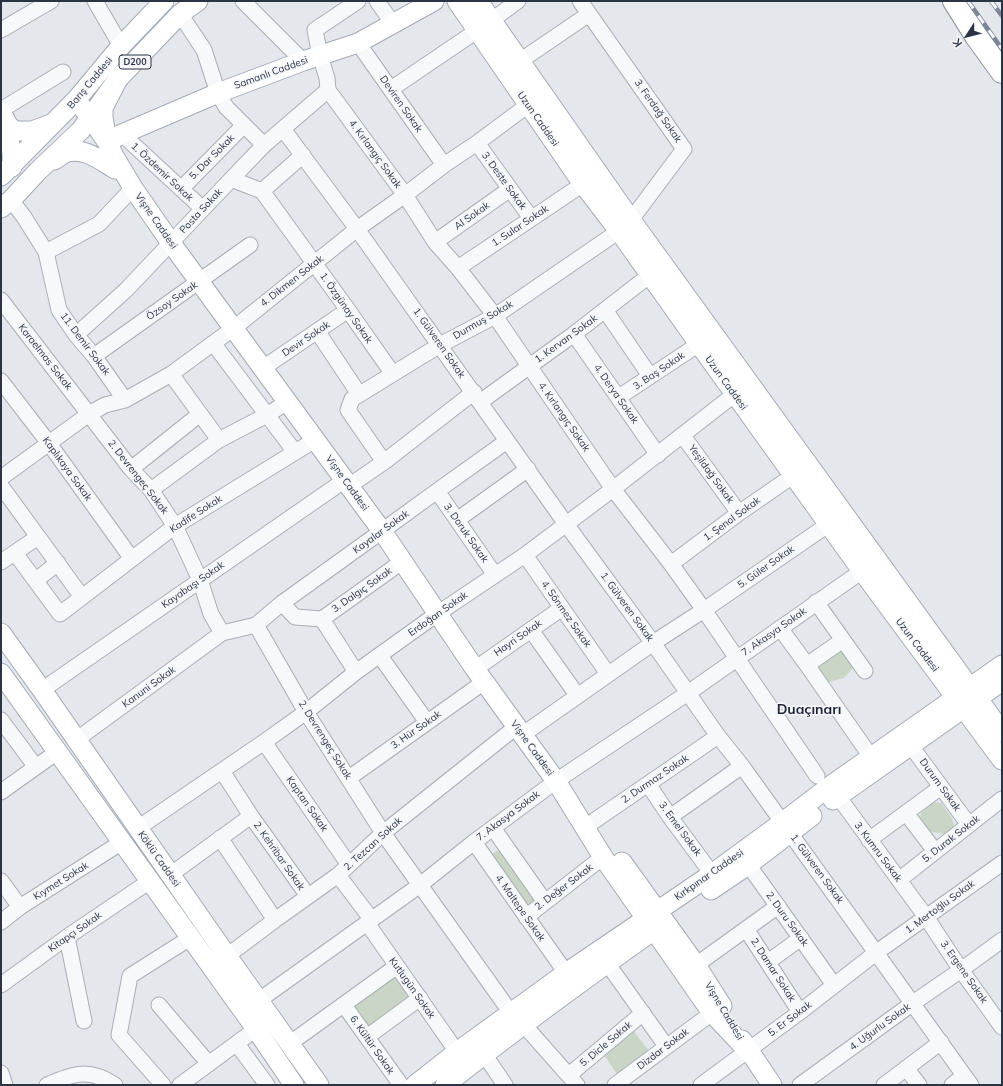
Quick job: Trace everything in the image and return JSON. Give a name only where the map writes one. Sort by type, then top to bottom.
[{"type":"highway","points":[[947,1],[976,36]]},
{"type":"highway","points":[[954,1],[976,36],[1002,72]]},
{"type":"main road","name":"Barış Caddesi","points":[[65,112],[121,46],[164,1]]},
{"type":"main road","name":"Barış Caddesi","points":[[86,124],[118,79],[180,14],[198,1]]},
{"type":"main road","name":"Samanlı Caddesi","points":[[115,138],[218,93],[312,58],[358,43],[434,1]]},
{"type":"main road","name":"Uzun Caddesi","points":[[457,1],[485,25],[520,60],[625,226],[967,698],[1002,760]]},
{"type":"main road","name":"Uzun Caddesi","points":[[478,1],[485,25],[528,105],[583,184],[625,226],[650,275],[862,571],[967,698],[1002,732]]},
{"type":"main road","points":[[118,79],[103,108],[103,117],[115,138],[114,156],[133,188]]},
{"type":"main road","points":[[1,112],[12,153],[6,171]]},
{"type":"main road","points":[[8,135],[32,131],[65,112],[115,138]]},
{"type":"main road","name":"D200","points":[[6,171],[65,112]]},
{"type":"main road","points":[[86,124],[115,168],[133,188]]},
{"type":"main road","name":"D200","points":[[6,204],[86,124]]},
{"type":"main road","points":[[38,171],[65,154],[74,151],[94,156],[115,168]]},
{"type":"main road","name":"Vişne Caddesi","points":[[133,188],[171,243],[382,531],[437,614],[519,731],[556,780],[605,840],[656,920],[712,1013],[748,1051]]},
{"type":"main road","name":"Köklü Caddesi","points":[[1,633],[258,1001],[319,1085]]},
{"type":"main road","name":"Kırkpınar Caddesi","points":[[828,786],[911,746],[967,698],[1002,664]]},
{"type":"main road","name":"Köklü Caddesi","points":[[1,673],[256,1029],[294,1085]]},
{"type":"main road","name":"Kırkpınar Caddesi","points":[[445,1085],[484,1054],[517,1019],[566,973],[656,920],[744,859],[787,828],[828,786],[871,757],[967,698],[1002,681]]},
{"type":"main road","name":"Vişne Caddesi","points":[[556,780],[603,857],[696,965],[748,1051],[772,1085]]},
{"type":"main road","name":"Kırkpınar Caddesi","points":[[415,1085],[457,1052],[517,1019],[607,963],[712,874],[744,859]]},
{"type":"street","points":[[1,30],[51,1]]},
{"type":"street","points":[[95,1],[121,46]]},
{"type":"street","points":[[243,1],[312,58]]},
{"type":"street","name":"4. Kırlangıç Sokak","points":[[358,1],[315,30],[312,58],[327,78],[328,90],[405,195],[435,242],[458,268],[495,316],[613,489],[671,564],[828,786]]},
{"type":"street","points":[[377,1],[393,24]]},
{"type":"street","points":[[391,89],[518,1]]},
{"type":"street","name":"3. Ferdağ Sokak","points":[[580,1],[684,149],[625,226]]},
{"type":"street","points":[[180,14],[204,50],[218,93],[226,107],[264,145]]},
{"type":"street","points":[[520,60],[589,14]]},
{"type":"street","name":"Deviren Sokak","points":[[358,43],[444,165]]},
{"type":"street","points":[[1,112],[63,72]]},
{"type":"street","name":"Posta Sokak","points":[[76,335],[126,290],[264,145],[328,90]]},
{"type":"street","name":"4. Dikmen Sokak","points":[[1,478],[48,442],[105,404],[125,400],[171,374],[234,328],[357,229],[528,105]]},
{"type":"street","name":"5. Dar Sokak","points":[[181,189],[244,125]]},
{"type":"street","name":"1. Gülveren Sokak","points":[[283,129],[357,229],[718,736],[742,766],[968,1080]]},
{"type":"street","name":"1. Özdemir Sokak","points":[[115,138],[181,189],[202,209]]},
{"type":"street","name":"3. Deste Sokak","points":[[477,143],[531,218]]},
{"type":"street","points":[[232,179],[262,191],[303,155]]},
{"type":"street","name":"1. Sular Sokak","points":[[458,268],[583,184]]},
{"type":"street","points":[[46,252],[98,224],[133,188]]},
{"type":"street","name":"Al Sokak","points":[[435,242],[510,189]]},
{"type":"street","name":"1. Özgünay Sokak","points":[[262,191],[393,374]]},
{"type":"street","name":"11. Demir Sokak","points":[[6,204],[24,217],[46,252],[59,310],[125,400]]},
{"type":"street","name":"Durmuş Sokak","points":[[384,462],[348,410],[352,399],[440,345],[495,316],[625,226]]},
{"type":"street","name":"Özsoy Sokak","points":[[94,356],[250,245]]},
{"type":"street","name":"1. Kervan Sokak","points":[[347,483],[384,462],[477,397],[529,366],[574,334],[650,275]]},
{"type":"street","name":"Karaelmas Sokak","points":[[1,300],[89,414]]},
{"type":"street","name":"Devir Sokak","points":[[263,368],[348,310]]},
{"type":"street","points":[[605,310],[650,376]]},
{"type":"street","points":[[317,331],[359,394]]},
{"type":"street","name":"4. Derya Sokak","points":[[574,334],[658,455]]},
{"type":"street","points":[[213,343],[295,452]]},
{"type":"street","name":"3. Baş Sokak","points":[[619,398],[699,344]]},
{"type":"street","points":[[171,374],[219,440]]},
{"type":"street","name":"Kaplıkaya Sokak","points":[[2,383],[48,442],[132,559]]},
{"type":"street","name":"Erdoğan Sokak","points":[[138,828],[306,712],[356,672],[437,614],[525,555],[683,436],[735,394]]},
{"type":"street","points":[[151,490],[219,440],[267,415],[287,402]]},
{"type":"street","name":"2. Devrengeç Sokak","points":[[89,414],[131,468],[151,490],[175,526],[200,580],[211,614],[222,633]]},
{"type":"street","points":[[131,468],[200,414]]},
{"type":"street","name":"Yeşildağ Sokak","points":[[683,436],[739,513]]},
{"type":"street","name":"Kadife Sokak","points":[[36,580],[60,614],[175,526],[315,440]]},
{"type":"street","name":"Kayalar Sokak","points":[[256,625],[282,603],[507,441]]},
{"type":"street","points":[[457,520],[528,469]]},
{"type":"street","name":"1. Şenol Sokak","points":[[671,564],[739,513],[794,475]]},
{"type":"street","name":"Kayabaşı Sokak","points":[[42,690],[200,580],[347,483]]},
{"type":"street","points":[[1,486],[82,597]]},
{"type":"street","name":"3. Doruk Sokak","points":[[437,491],[495,575]]},
{"type":"street","name":"5. Güler Sokak","points":[[608,674],[829,524]]},
{"type":"street","points":[[1,562],[38,537]]},
{"type":"street","points":[[15,553],[36,580],[58,563]]},
{"type":"street","name":"4. Sönmez Sokak","points":[[525,555],[608,674]]},
{"type":"street","name":"3. Dalgıç Sokak","points":[[322,618],[403,561]]},
{"type":"street","name":"7. Akasya Sokak","points":[[258,1001],[420,885],[556,780],[688,693],[862,571]]},
{"type":"street","points":[[816,602],[865,671]]},
{"type":"street","points":[[282,603],[295,617],[322,618],[356,672]]},
{"type":"street","name":"Hayri Sokak","points":[[479,675],[530,630],[562,608]]},
{"type":"street","points":[[222,633],[256,625]]},
{"type":"street","name":"2. Devrengeç Sokak","points":[[256,625],[306,712],[383,833],[517,1019],[573,1080]]},
{"type":"street","points":[[780,628],[808,665],[871,757]]},
{"type":"street","points":[[530,630],[577,695]]},
{"type":"street","name":"Kanuni Sokak","points":[[76,740],[222,633]]},
{"type":"street","points":[[808,665],[843,640]]},
{"type":"street","points":[[380,656],[427,722]]},
{"type":"street","name":"2. Tezcan Sokak","points":[[227,956],[344,870],[383,833],[519,731],[608,674]]},
{"type":"street","name":"3. Hür Sokak","points":[[349,778],[427,722],[479,675]]},
{"type":"street","points":[[1,720],[36,767]]},
{"type":"street","name":"2. Durmaz Sokak","points":[[591,823],[718,736]]},
{"type":"street","name":"Kaptan Sokak","points":[[264,742],[344,870],[370,922]]},
{"type":"street","name":"Durum Sokak","points":[[911,746],[969,825]]},
{"type":"street","points":[[1,792],[57,752]]},
{"type":"street","points":[[670,817],[742,766]]},
{"type":"street","name":"2. Kehribar Sokak","points":[[222,771],[251,816],[308,896]]},
{"type":"street","name":"3. Emel Sokak","points":[[648,784],[712,874]]},
{"type":"street","name":"3. Kumru Sokak","points":[[828,786],[926,917]]},
{"type":"street","points":[[869,840],[941,787]]},
{"type":"street","name":"5. Durak Sokak","points":[[899,880],[1002,799]]},
{"type":"street","points":[[906,813],[936,851]]},
{"type":"street","name":"2. Kehribar Sokak","points":[[170,875],[251,816]]},
{"type":"street","points":[[493,828],[544,902]]},
{"type":"street","points":[[220,838],[275,920]]},
{"type":"street","name":"Kıymet Sokak","points":[[1,922],[20,907],[122,842]]},
{"type":"street","name":"4. Maltepe Sokak","points":[[474,842],[566,973]]},
{"type":"street","name":"2. Değer Sokak","points":[[526,917],[603,857]]},
{"type":"street","name":"2. Duru Sokak","points":[[744,859],[834,985]]},
{"type":"street","name":"1. Mertoğlu Sokak","points":[[877,952],[1002,863]]},
{"type":"street","points":[[1,881],[20,907]]},
{"type":"street","name":"Kitapçı Sokak","points":[[1,985],[67,937],[150,881]]},
{"type":"street","name":"2. Damar Sokak","points":[[696,965],[778,906]]},
{"type":"street","name":"3. Ergene Sokak","points":[[926,917],[961,970],[1002,1026]]},
{"type":"street","name":"Kutlugün Sokak","points":[[370,922],[397,966],[457,1052]]},
{"type":"street","name":"2. Damar Sokak","points":[[746,929],[800,1012]]},
{"type":"street","points":[[67,937],[84,1021]]},
{"type":"street","points":[[163,1085],[119,1035],[130,976],[190,938]]},
{"type":"street","points":[[768,962],[801,938]]},
{"type":"street","name":"4. Uğurlu Sokak","points":[[800,1085],[1002,940]]},
{"type":"street","name":"5. Er Sokak","points":[[701,1085],[800,1012],[877,952]]},
{"type":"street","points":[[607,963],[666,1046]]},
{"type":"street","name":"6. Kültür Sokak","points":[[289,1044],[397,966]]},
{"type":"street","points":[[367,1037],[420,998]]},
{"type":"street","points":[[159,1005],[208,1064]]},
{"type":"street","name":"6. Kültür Sokak","points":[[344,1005],[401,1085]]},
{"type":"street","name":"5. Dicle Sokak","points":[[573,1080],[643,1013]]},
{"type":"street","name":"Dizdar Sokak","points":[[615,1085],[712,1013]]},
{"type":"street","points":[[180,1085],[256,1029]]},
{"type":"street","points":[[884,1085],[941,1042]]},
{"type":"street","points":[[237,1044],[267,1085]]},
{"type":"street","points":[[484,1054],[505,1085]]},
{"type":"street","points":[[906,1068],[919,1085]]},
{"type":"street","points":[[1,1073],[5,1085]]},
{"type":"street","points":[[47,1085],[65,1077],[84,1073],[95,1075],[116,1085]]},
{"type":"street","points":[[952,1085],[968,1080]]},
{"type":"green space","points":[[841,649],[854,667],[844,678],[829,682],[817,667]]},
{"type":"green space","points":[[933,802],[941,803],[952,818],[954,826],[944,834],[926,831],[920,821],[921,813]]},
{"type":"green space","points":[[501,848],[539,902],[526,911],[488,857]]},
{"type":"green space","points":[[396,975],[412,997],[369,1028],[353,1007]]},
{"type":"green space","points":[[633,1030],[649,1051],[617,1074],[602,1052]]},
{"type":"railway","points":[[968,1],[1002,49]]},
{"type":"railway","points":[[991,1],[1002,16]]},
{"type":"district","name":"Duaçınarı","points":[[809,710]]}]
